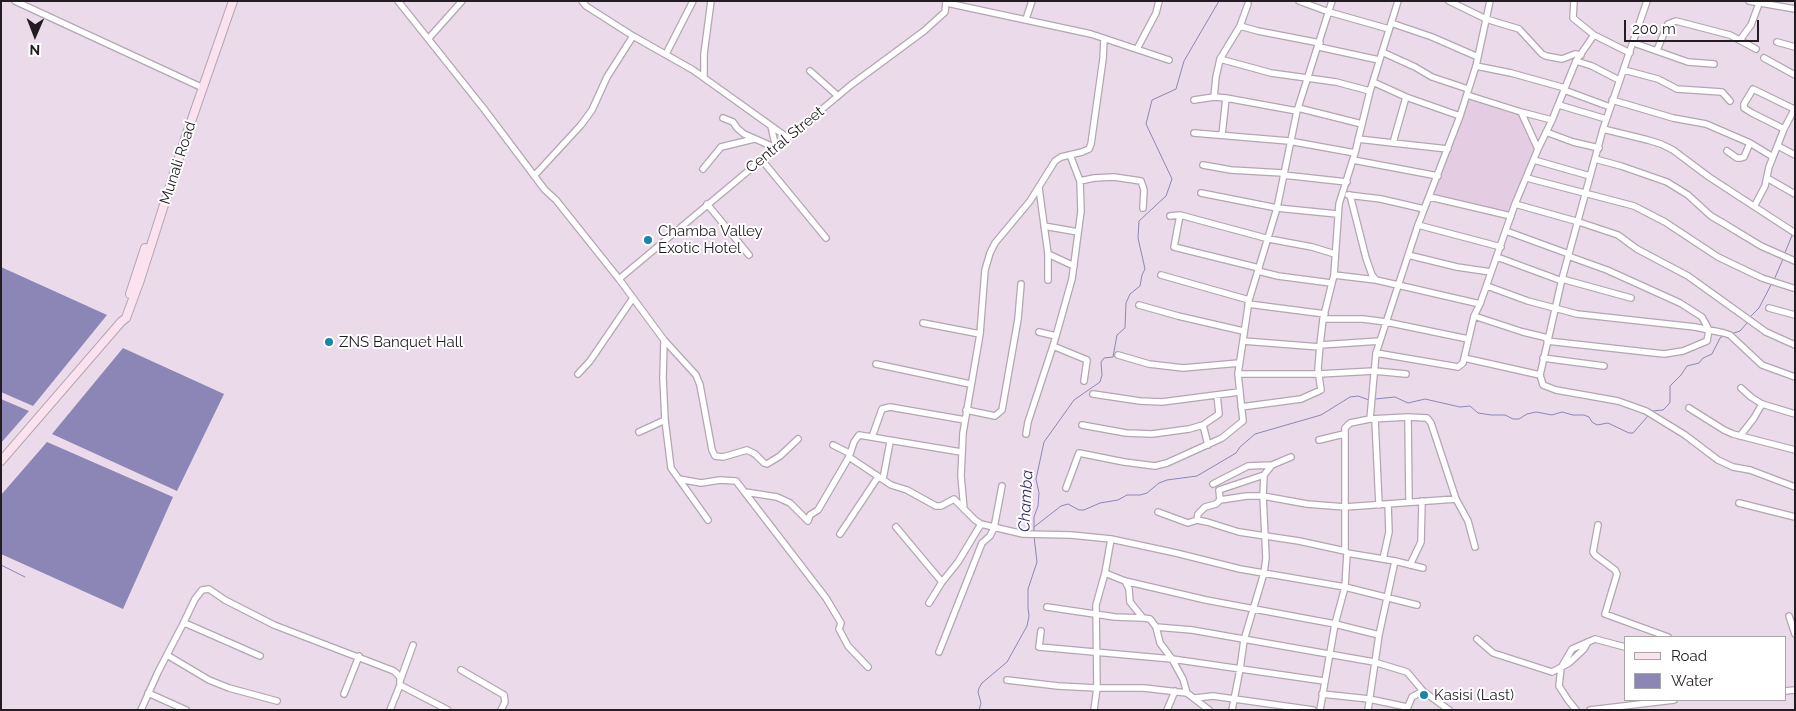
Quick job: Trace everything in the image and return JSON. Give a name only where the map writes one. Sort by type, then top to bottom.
[{"type":"main road","name":"Munali Road","points":[[201,88],[228,1]]},
{"type":"main road","name":"Munali Road","points":[[1,461],[121,322],[201,88],[233,1]]},
{"type":"street","points":[[15,1],[201,88]]},
{"type":"street","points":[[398,1],[429,38],[534,176],[542,192],[556,200],[619,278],[664,340],[696,375],[700,385],[712,450],[715,456],[723,457],[743,451],[750,451],[764,463],[768,464],[780,456],[798,439]]},
{"type":"street","points":[[429,38],[462,1]]},
{"type":"street","points":[[582,1],[586,6],[633,36],[704,77],[788,138]]},
{"type":"street","points":[[666,54],[693,1]]},
{"type":"street","points":[[704,77],[704,54],[711,1]]},
{"type":"street","points":[[1026,19],[1032,1]]},
{"type":"street","points":[[1137,49],[1156,12],[1159,1]]},
{"type":"street","points":[[1299,1],[1329,12],[1432,37],[1478,57]]},
{"type":"street","points":[[1066,488],[1079,452],[1124,462],[1155,466],[1167,463],[1222,438],[1243,421],[1238,374],[1249,302],[1277,208],[1297,109],[1332,1]]},
{"type":"street","points":[[1241,407],[1301,399],[1320,390],[1320,346],[1324,316],[1334,276],[1337,214],[1355,153],[1370,91],[1398,1]]},
{"type":"street","points":[[1449,1],[1486,19],[1519,29],[1546,56],[1562,59],[1575,54],[1580,55]]},
{"type":"street","points":[[1379,505],[1372,419],[1376,353],[1400,285],[1418,225],[1468,92],[1476,66],[1490,1]]},
{"type":"street","points":[[1574,1],[1573,18],[1594,35],[1630,53]]},
{"type":"street","points":[[1647,1],[1603,129],[1562,280],[1540,376],[1543,385],[1556,390],[1611,400],[1641,409],[1685,435],[1718,460],[1733,467],[1750,470],[1795,486]]},
{"type":"street","points":[[1749,1],[1795,9]]},
{"type":"street","points":[[946,2],[1026,19],[1104,39],[1169,60]]},
{"type":"street","name":"Central Street","points":[[619,278],[838,96],[924,31],[945,12],[946,2]]},
{"type":"street","points":[[1740,40],[1751,24],[1759,2]]},
{"type":"street","points":[[1214,97],[1220,59],[1240,26],[1248,4]]},
{"type":"street","points":[[1657,50],[1668,24],[1676,21],[1730,35],[1756,49]]},
{"type":"street","points":[[1240,26],[1380,60]]},
{"type":"street","points":[[1376,353],[1461,366],[1474,316],[1492,272],[1515,204],[1559,105],[1576,61],[1594,35]]},
{"type":"street","points":[[534,176],[580,126],[592,110],[608,77],[633,36]]},
{"type":"street","points":[[964,509],[961,452],[970,384],[980,334],[985,270],[990,253],[1039,188],[1045,175],[1056,161],[1062,157],[1082,152],[1088,149],[1091,144],[1101,77],[1104,39]]},
{"type":"street","points":[[1777,42],[1795,47]]},
{"type":"street","points":[[1634,43],[1688,62],[1714,64]]},
{"type":"street","points":[[1382,52],[1468,92],[1520,112],[1552,120]]},
{"type":"street","points":[[1764,58],[1795,75]]},
{"type":"street","points":[[1220,59],[1271,73],[1336,82],[1370,91]]},
{"type":"street","points":[[1576,61],[1592,66],[1619,80]]},
{"type":"street","points":[[1476,66],[1511,73],[1564,89],[1610,107]]},
{"type":"street","points":[[1624,70],[1658,79],[1677,89],[1722,92],[1730,100]]},
{"type":"street","points":[[810,71],[838,96]]},
{"type":"street","points":[[1373,82],[1406,97],[1460,116]]},
{"type":"street","points":[[1755,205],[1767,178],[1784,129],[1793,117],[1794,109],[1753,89],[1744,104],[1744,108],[1784,129]]},
{"type":"street","points":[[1194,100],[1214,97],[1226,98],[1297,109],[1362,124]]},
{"type":"street","points":[[1394,143],[1406,97]]},
{"type":"street","points":[[1222,135],[1226,98]]},
{"type":"street","points":[[1612,100],[1673,118],[1706,124],[1750,143],[1773,157]]},
{"type":"street","points":[[1559,105],[1606,119]]},
{"type":"street","points":[[1520,112],[1538,150]]},
{"type":"street","points":[[723,118],[733,122],[737,128],[754,139],[776,148]]},
{"type":"street","points":[[770,126],[776,148]]},
{"type":"street","points":[[1603,129],[1661,144],[1673,150],[1709,177],[1755,205],[1795,233]]},
{"type":"street","points":[[1546,132],[1572,142],[1599,148]]},
{"type":"street","points":[[1194,133],[1290,140],[1355,153]]},
{"type":"street","points":[[703,169],[721,147],[754,139]]},
{"type":"street","points":[[1358,139],[1448,149]]},
{"type":"street","points":[[1727,151],[1737,158],[1744,157],[1750,143]]},
{"type":"street","points":[[1778,146],[1795,155]]},
{"type":"street","points":[[1026,434],[1028,422],[1068,294],[1074,266],[1081,211],[1080,181],[1070,155]]},
{"type":"street","points":[[761,159],[826,238]]},
{"type":"street","points":[[1595,159],[1667,182],[1688,195],[1711,216],[1761,246],[1795,261]]},
{"type":"street","points":[[1353,160],[1438,176]]},
{"type":"street","points":[[1534,160],[1590,176]]},
{"type":"street","points":[[1203,166],[1347,182]]},
{"type":"street","points":[[1080,181],[1114,177],[1141,180],[1144,190],[1143,208]]},
{"type":"street","points":[[1527,178],[1634,206],[1665,222],[1718,257],[1762,278],[1793,288]]},
{"type":"street","points":[[1767,178],[1795,194]]},
{"type":"street","points":[[1039,188],[1048,254],[1048,280]]},
{"type":"street","points":[[1201,193],[1277,208],[1337,214]]},
{"type":"street","points":[[1342,194],[1381,198],[1424,209]]},
{"type":"street","points":[[1350,195],[1366,258],[1372,275],[1376,280]]},
{"type":"street","points":[[1430,196],[1511,216]]},
{"type":"street","points":[[707,204],[749,255]]},
{"type":"street","points":[[1515,204],[1618,235],[1637,248],[1688,276],[1766,332],[1795,344]]},
{"type":"street","points":[[1170,216],[1180,215],[1269,239],[1312,247],[1335,254]]},
{"type":"street","points":[[1180,215],[1174,247],[1258,270],[1331,283]]},
{"type":"street","points":[[1418,225],[1501,247]]},
{"type":"street","points":[[1044,226],[1078,232]]},
{"type":"street","points":[[1474,316],[1548,339],[1654,353],[1675,353],[1707,341],[1709,330],[1702,317],[1680,303],[1607,270],[1506,231]]},
{"type":"street","points":[[1048,254],[1074,266]]},
{"type":"street","points":[[1408,255],[1457,267],[1492,272]]},
{"type":"street","points":[[1497,257],[1562,280],[1631,298]]},
{"type":"street","points":[[1161,275],[1249,302],[1324,316],[1386,322],[1468,339]]},
{"type":"street","points":[[1334,276],[1376,280],[1480,304]]},
{"type":"street","points":[[966,410],[995,416],[1002,410],[1018,319],[1021,284]]},
{"type":"street","points":[[1486,286],[1556,309],[1608,318],[1709,330],[1730,335],[1762,365],[1795,377]]},
{"type":"street","points":[[578,374],[590,361],[633,298]]},
{"type":"street","points":[[1139,304],[1178,316],[1244,331]]},
{"type":"street","points":[[1769,308],[1795,315]]},
{"type":"street","points":[[923,324],[980,334]]},
{"type":"street","points":[[1039,332],[1056,336]]},
{"type":"street","points":[[664,340],[665,420],[671,468],[708,520]]},
{"type":"street","points":[[1243,341],[1320,346],[1380,341]]},
{"type":"street","points":[[1053,346],[1087,360],[1084,381]]},
{"type":"street","points":[[1118,355],[1138,362],[1183,368],[1239,362]]},
{"type":"street","points":[[1464,358],[1540,376]]},
{"type":"street","points":[[1543,358],[1604,366]]},
{"type":"street","points":[[876,364],[970,384]]},
{"type":"street","points":[[1238,374],[1319,374],[1374,371],[1406,374]]},
{"type":"street","points":[[1741,388],[1762,404],[1795,414]]},
{"type":"street","points":[[1093,394],[1140,401],[1162,402],[1239,392]]},
{"type":"street","points":[[1082,425],[1126,433],[1152,434],[1189,429],[1203,425],[1219,414],[1217,395]]},
{"type":"street","points":[[1740,436],[1762,404]]},
{"type":"street","points":[[872,437],[882,409],[890,407],[965,420]]},
{"type":"street","points":[[1689,408],[1724,430],[1795,450]]},
{"type":"street","points":[[1408,417],[1409,502]]},
{"type":"street","points":[[1320,710],[1335,624],[1345,586],[1344,434],[1348,424],[1372,419],[1427,418],[1431,423],[1456,499],[1468,521],[1476,547]]},
{"type":"street","points":[[639,432],[665,420]]},
{"type":"street","points":[[1203,425],[1208,445]]},
{"type":"street","points":[[1319,440],[1344,434]]},
{"type":"street","points":[[745,492],[777,497],[796,508],[808,521],[810,515],[818,510],[849,457],[858,436],[961,452]]},
{"type":"street","points":[[840,534],[881,478],[890,442]]},
{"type":"street","points":[[832,445],[849,453],[849,457],[881,478],[936,506],[941,506],[954,500],[975,520],[994,528],[1023,534],[1071,535],[1111,539],[1240,569],[1345,586],[1418,605]]},
{"type":"street","points":[[1213,484],[1250,466],[1272,465],[1291,457]]},
{"type":"street","points":[[1220,500],[1219,490],[1264,475],[1272,465]]},
{"type":"street","points":[[1232,710],[1244,640],[1264,572],[1266,558],[1263,496],[1264,475]]},
{"type":"street","points":[[679,479],[701,483],[732,480],[736,482],[826,598],[841,623],[839,629],[848,646],[868,667]]},
{"type":"street","points":[[939,652],[982,544],[990,536],[994,528],[1002,486]]},
{"type":"street","points":[[1196,520],[1202,509],[1216,504],[1220,500],[1247,496],[1263,496],[1307,504],[1345,507],[1456,499]]},
{"type":"street","points":[[1410,565],[1420,542],[1422,501]]},
{"type":"street","points":[[1739,503],[1795,517]]},
{"type":"street","points":[[1383,559],[1389,532],[1388,504]]},
{"type":"street","points":[[1158,512],[1188,523],[1196,520],[1265,537],[1299,541],[1423,568]]},
{"type":"street","points":[[929,603],[942,582],[958,562],[981,524]]},
{"type":"street","points":[[1598,525],[1593,552],[1615,570],[1617,574],[1605,614],[1665,636]]},
{"type":"street","points":[[896,527],[942,582]]},
{"type":"street","points":[[1094,710],[1097,688],[1097,601],[1105,573],[1111,539]]},
{"type":"street","points":[[1368,710],[1374,662],[1395,561]]},
{"type":"street","points":[[1105,573],[1124,581],[1253,610],[1335,624],[1379,635]]},
{"type":"street","points":[[1124,581],[1129,589],[1130,602],[1144,618]]},
{"type":"street","points":[[141,710],[195,599],[202,590],[209,589],[225,600],[274,625],[390,668],[398,675],[400,683],[448,710]]},
{"type":"street","points":[[1046,607],[1096,615],[1150,619],[1156,627],[1160,643],[1183,679],[1187,693]]},
{"type":"street","points":[[1789,616],[1795,634]]},
{"type":"street","points":[[183,624],[187,624],[260,656]]},
{"type":"street","points":[[1156,627],[1184,629],[1374,662],[1407,672],[1423,691],[1450,710]]},
{"type":"street","points":[[1041,631],[1039,646],[1172,659],[1324,681]]},
{"type":"street","points":[[1477,639],[1493,653],[1530,666],[1552,672],[1561,668]]},
{"type":"street","points":[[1576,710],[1559,686],[1561,668],[1572,649],[1595,639],[1624,647]]},
{"type":"street","points":[[390,710],[413,645]]},
{"type":"street","points":[[167,655],[209,680],[229,688],[277,701]]},
{"type":"street","points":[[344,694],[359,656]]},
{"type":"street","points":[[461,670],[504,695],[505,702],[501,710]]},
{"type":"street","points":[[1007,680],[1058,686],[1144,688],[1175,691],[1187,693],[1209,710]]},
{"type":"street","points":[[1167,710],[1175,691]]},
{"type":"street","points":[[1322,694],[1369,699],[1407,709],[1412,698],[1423,691]]},
{"type":"street","points":[[148,693],[186,710]]},
{"type":"street","points":[[1195,698],[1212,696],[1233,698],[1313,710]]},
{"type":"street","points":[[1590,710],[1666,701]]},
{"type":"shaded area","points":[[1468,99],[1517,112],[1534,147],[1509,213],[1434,194]]},
{"type":"water","points":[[1,267],[107,315],[33,406],[1,392]]},
{"type":"water","points":[[123,348],[224,394],[177,491],[52,434]]},
{"type":"water","points":[[1,399],[29,411],[1,443]]},
{"type":"water","points":[[47,442],[173,497],[123,609],[1,554],[1,495]]},
{"type":"waterway","points":[[1034,532],[1034,517],[1038,506],[1039,493],[1036,479],[1044,442],[1074,400],[1100,382],[1102,375],[1101,362],[1104,358],[1113,357],[1117,335],[1125,328],[1126,303],[1130,294],[1140,286],[1145,269],[1138,238],[1139,221],[1166,196],[1172,179],[1146,124],[1152,100],[1176,89],[1184,61],[1219,1]]},
{"type":"waterway","points":[[1784,255],[1793,233]]},
{"type":"waterway","points":[[1774,280],[1783,259]]},
{"type":"waterway","points":[[1750,317],[1759,308],[1772,283]]},
{"type":"waterway","points":[[1731,334],[1740,331],[1747,323]]},
{"type":"waterway","points":[[1652,411],[1663,410],[1668,405],[1670,402],[1670,386],[1687,366],[1699,363],[1703,358],[1712,354],[1720,338],[1725,335]]},
{"type":"waterway","points":[[1034,527],[1061,506],[1068,504],[1079,510],[1084,510],[1100,503],[1118,500],[1127,495],[1147,493],[1159,483],[1167,480],[1197,476],[1236,453],[1255,434],[1321,415],[1350,397],[1358,396],[1369,400]]},
{"type":"waterway","points":[[1375,399],[1395,397],[1408,403],[1425,399],[1460,407],[1470,406],[1478,413],[1505,415],[1513,419],[1519,419],[1527,414],[1536,412],[1552,415],[1562,412],[1584,415],[1597,425],[1608,423],[1629,433],[1633,433],[1648,416]]},
{"type":"waterway","name":"Chamba","points":[[979,710],[981,703],[978,692],[979,688],[982,683],[1007,662],[1027,626],[1029,616],[1028,589],[1037,562],[1034,536]]},
{"type":"waterway","points":[[1,565],[25,577]]},
{"type":"place","name":"Chamba Valley Exotic Hotel","points":[[648,240]]},
{"type":"place","name":"ZNS Banquet Hall","points":[[329,342]]},
{"type":"place","name":"Kasisi (Last)","points":[[1424,695]]}]
